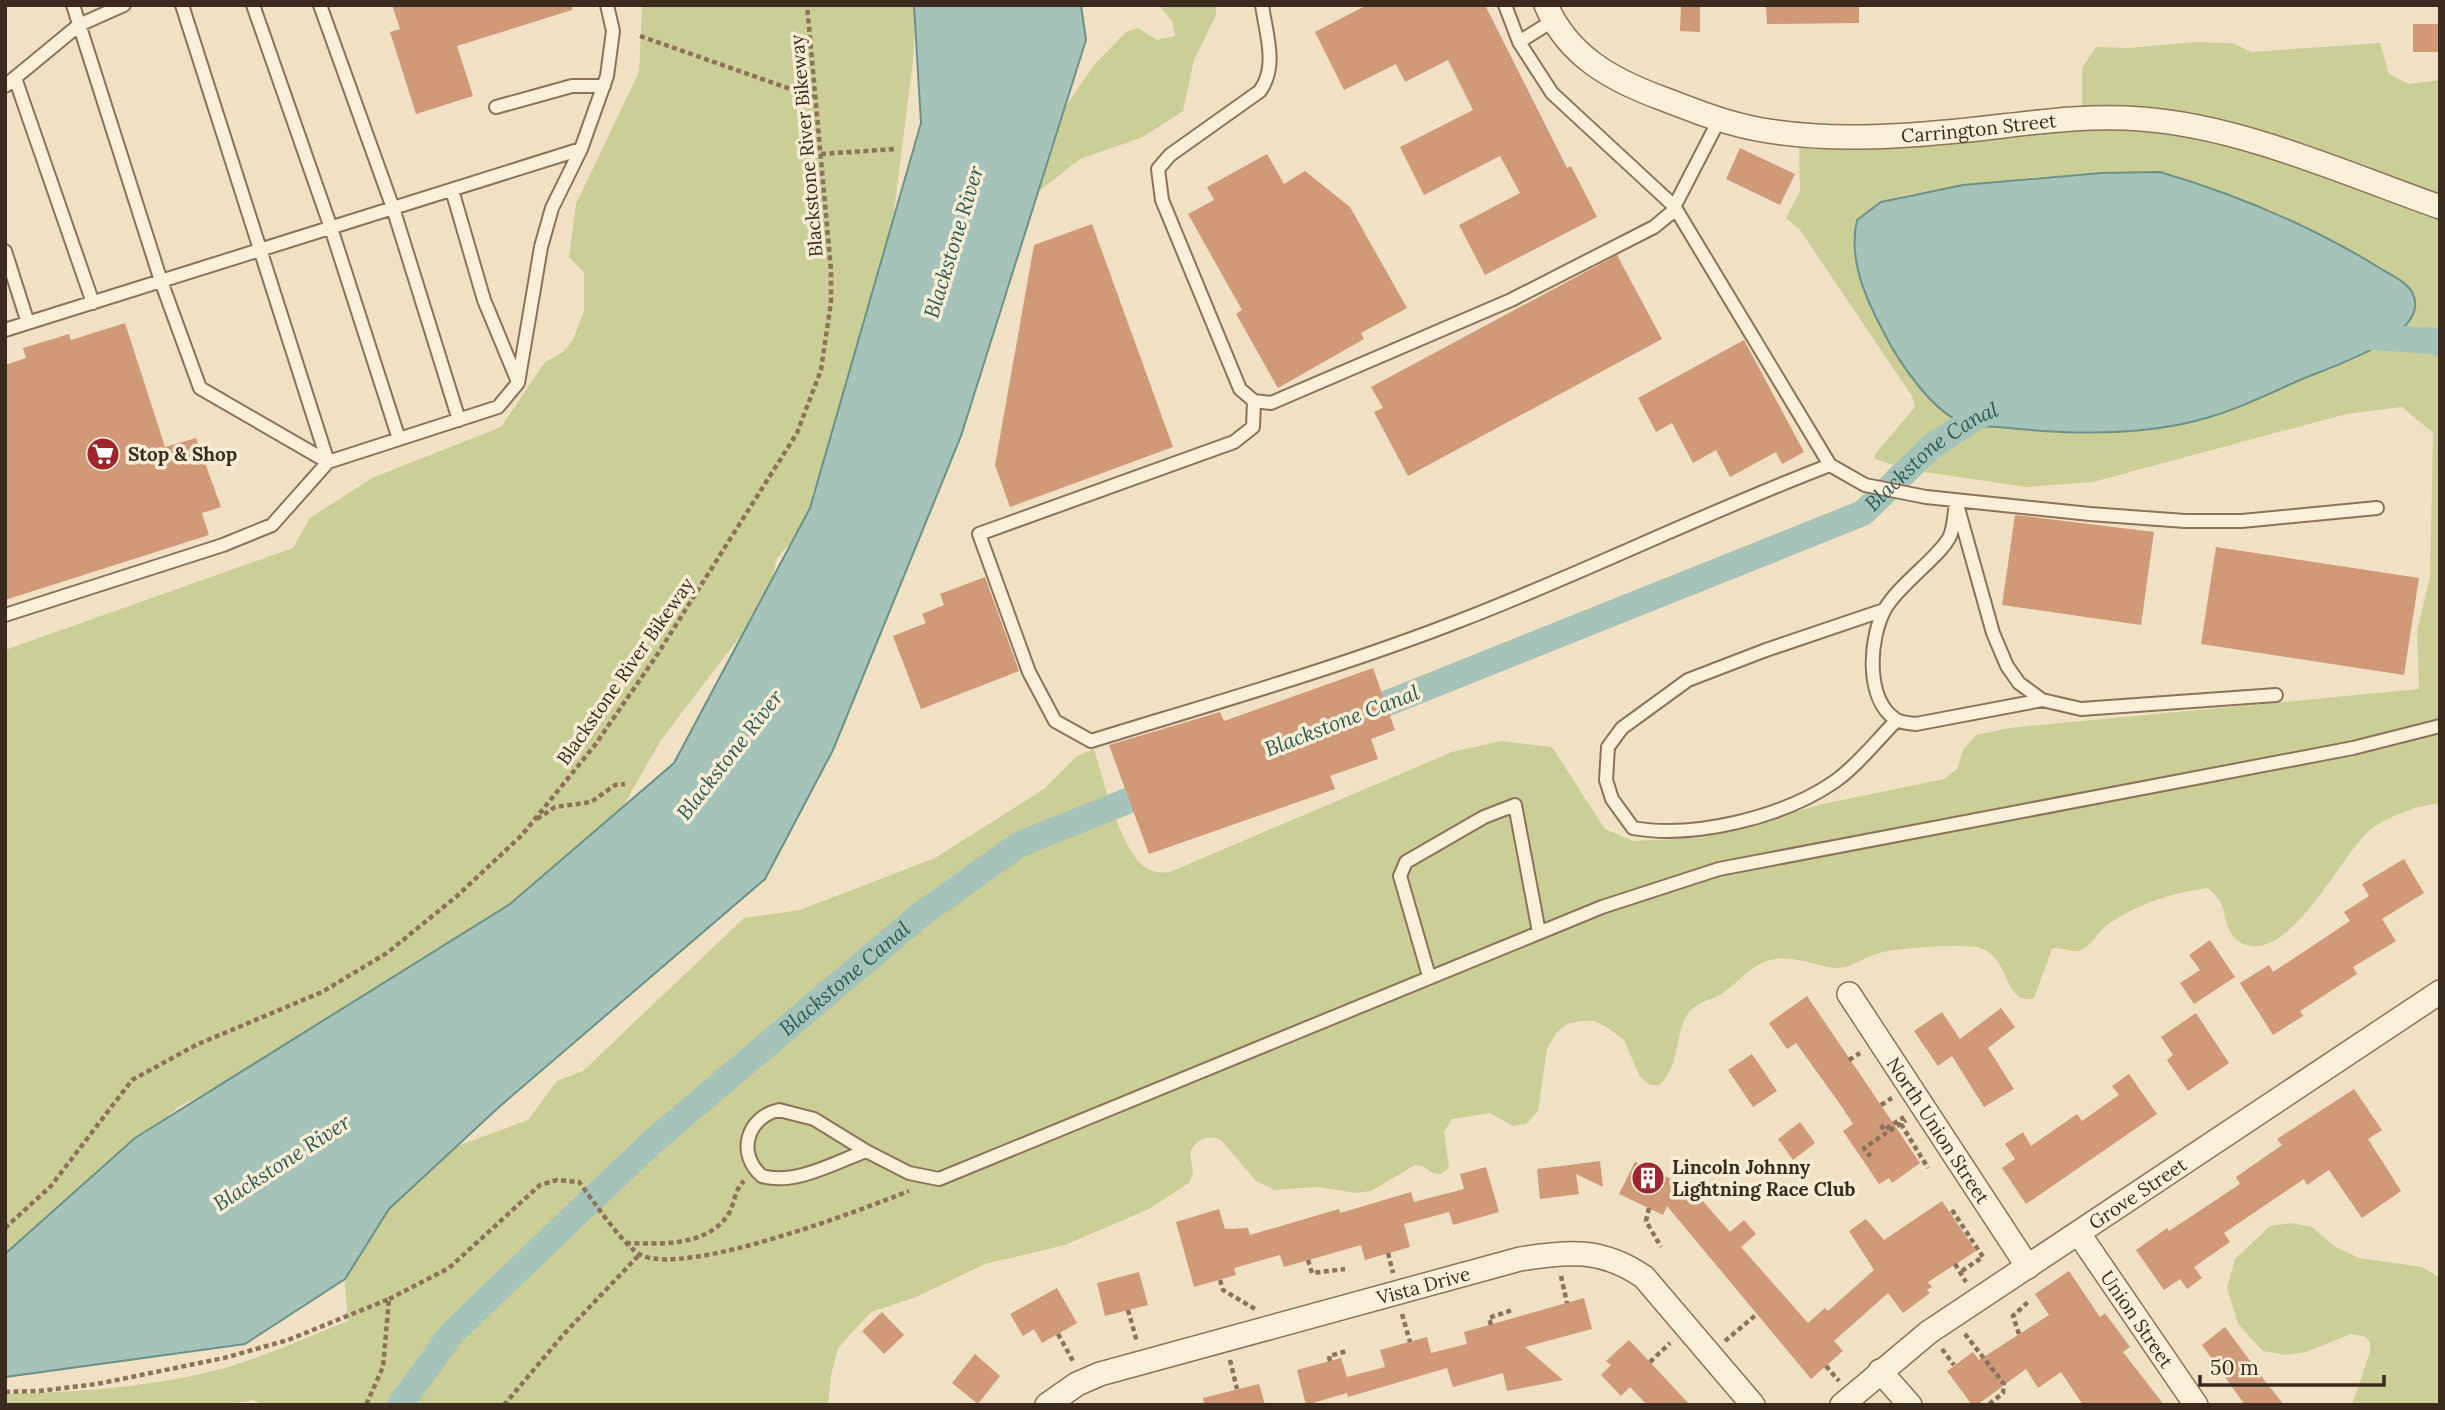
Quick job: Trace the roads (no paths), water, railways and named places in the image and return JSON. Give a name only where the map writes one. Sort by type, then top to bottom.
[{"type":"street","name":"Carrington Street","points":[[1550,13],[1571,45],[1597,69],[1634,89],[1719,120],[1757,129],[1836,137],[1966,130],[2057,121],[2143,119],[2189,125],[2235,137],[2440,207]]},
{"type":"street","name":"Grove Street","points":[[1842,1405],[1880,1371],[1952,1317],[2440,992]]},
{"type":"street","name":"North Union Street","points":[[1849,993],[2028,1267]]},
{"type":"street","name":"Union Street","points":[[2080,1234],[2196,1405]]},
{"type":"street","name":"Vista Drive","points":[[1047,1405],[1056,1396],[1084,1381],[1143,1363],[1520,1259],[1576,1253],[1622,1262],[1644,1277],[1753,1405]]},
{"type":"street","points":[[1880,1371],[1910,1405]]},
{"type":"lane","points":[[73,5],[161,281],[201,388],[328,462]]},
{"type":"lane","points":[[93,303],[9,82],[79,25],[124,5]]},
{"type":"lane","points":[[182,5],[258,251],[328,462]]},
{"type":"lane","points":[[253,5],[331,228],[399,439]]},
{"type":"lane","points":[[320,5],[393,208],[459,420]]},
{"type":"lane","points":[[5,615],[223,545],[272,525],[328,462],[498,407],[518,383],[541,247],[552,208],[581,149],[604,86],[613,32],[607,5]]},
{"type":"lane","points":[[1262,5],[1270,63],[1269,78],[1260,91],[1170,155],[1158,169],[1162,200],[1240,389],[1254,401],[1271,402],[1511,300],[1654,227],[1674,206],[1719,120]]},
{"type":"lane","points":[[1505,5],[1519,42],[1552,93],[1674,206],[1830,465],[1865,485],[1956,501],[2185,521],[2242,521],[2377,508]]},
{"type":"lane","points":[[1519,42],[1550,13]]},
{"type":"lane","points":[[496,107],[572,86],[604,86]]},
{"type":"lane","points":[[5,330],[581,149]]},
{"type":"lane","points":[[452,190],[484,300],[518,383]]},
{"type":"lane","points":[[5,251],[28,323]]},
{"type":"lane","points":[[1254,401],[1252,427],[1234,442],[979,534],[1029,672],[1055,721],[1091,741],[1346,663],[1461,621],[1748,496],[1830,465]]},
{"type":"lane","points":[[1956,501],[1950,537],[1908,580],[1884,610],[1872,663],[1880,703],[1896,721],[1916,724],[2042,700]]},
{"type":"lane","points":[[1956,501],[1993,633],[2007,666],[2019,683],[2042,700],[2081,709],[2276,695]]},
{"type":"lane","points":[[1884,610],[1688,680],[1622,728],[1608,747],[1606,780],[1612,799],[1633,828],[1679,832],[1703,828],[1768,814],[1835,781],[1896,721]]},
{"type":"lane","points":[[866,1151],[789,1177],[769,1178],[758,1172],[748,1153],[748,1135],[758,1119],[779,1110],[814,1119],[866,1151],[909,1173],[939,1179],[1602,906],[1718,869],[2353,748],[2440,726]]},
{"type":"lane","points":[[1429,976],[1400,876],[1406,862],[1484,817],[1515,806],[1539,932]]},
{"type":"water","name":"Blackstone River","points":[[914,5],[1081,5],[1086,40],[961,436],[833,750],[765,879],[499,1107],[389,1209],[345,1279],[245,1344],[5,1377],[5,1254],[135,1138],[510,904],[674,763],[810,508],[921,123]]},
{"type":"water","points":[[2160,172],[2273,212],[2397,278],[2412,292],[2415,308],[2408,322],[2394,336],[2375,348],[2238,407],[2212,416],[2150,429],[2099,432],[1974,426],[1954,418],[1929,398],[1898,357],[1864,291],[1855,249],[1857,220],[1881,202],[1963,185],[2102,173]]},
{"type":"waterway","name":"Blackstone Canal","points":[[2356,336],[2435,341],[2440,344]]},
{"type":"waterway","name":"Blackstone Canal","points":[[1353,717],[1863,513],[1931,447],[1978,416],[1997,409]]},
{"type":"waterway","name":"Blackstone Canal","points":[[400,1405],[452,1333],[651,1143],[919,916],[1018,845],[1162,787]]},
{"type":"place","name":"Stop & Shop","points":[[103,454]]},
{"type":"place","name":"Lincoln Johnny Lightning Race Club","points":[[1648,1178]]}]
